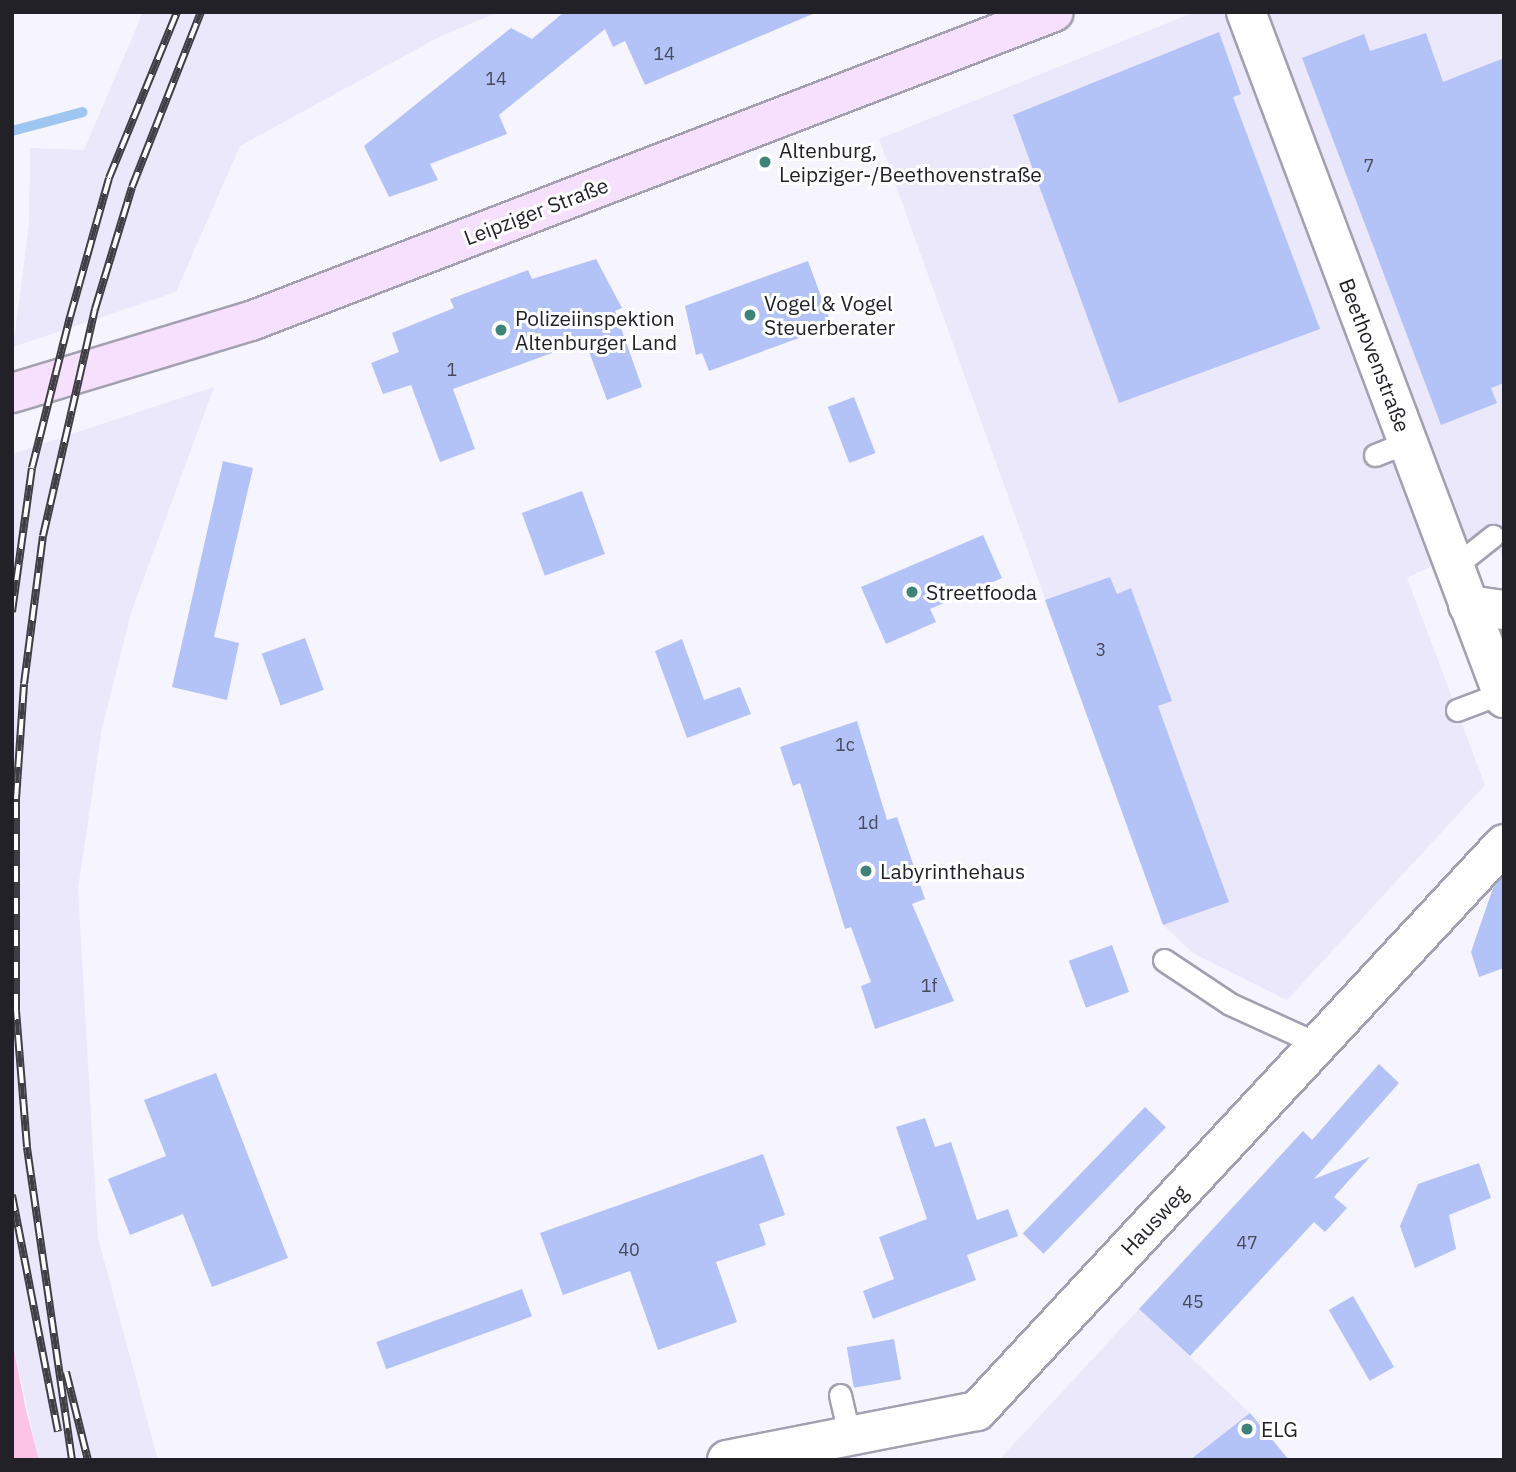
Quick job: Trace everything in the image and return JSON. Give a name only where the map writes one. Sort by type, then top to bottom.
[{"type":"street","name":"Leipziger Straße","points":[[12,393],[251,321],[1054,12]]},
{"type":"street","name":"Beethovenstraße","points":[[1246,12],[1391,448],[1454,567],[1486,608],[1503,696]]},
{"type":"street","name":"Hausweg","points":[[727,1460],[977,1410],[1504,844]]},
{"type":"lane","points":[[1454,567],[1493,536]]},
{"type":"lane","points":[[1457,710],[1503,696]]},
{"type":"lane","points":[[1164,960],[1230,1004],[1318,1044]]},
{"type":"lane","points":[[840,1395],[849,1434]]},
{"type":"shaded area","points":[[143,12],[499,12],[441,36],[240,146],[176,292],[13,347],[29,224],[30,148],[84,150]]},
{"type":"shaded area","points":[[1195,12],[1504,12],[1504,560],[1493,536],[1407,578],[1485,785],[1287,1000],[1193,953],[1163,925],[879,139]]},
{"type":"shaded area","points":[[214,387],[131,613],[102,728],[78,889],[98,1238],[158,1460],[39,1460],[12,1340],[12,454]]},
{"type":"shaded area","points":[[1139,1309],[1250,1413],[1289,1460],[999,1460]]},
{"type":"shaded area","points":[[12,1340],[26,1410],[39,1460],[12,1460]]},
{"type":"building","points":[[564,12],[815,13],[645,85],[625,41],[613,47],[605,29],[499,115],[507,134],[430,164],[438,180],[389,197],[364,146],[511,28],[532,39]]},
{"type":"building","points":[[1219,32],[1241,94],[1233,97],[1320,329],[1119,403],[1013,115]]},
{"type":"building","points":[[1426,33],[1443,82],[1504,58],[1504,383],[1491,388],[1497,403],[1441,425],[1302,58],[1364,34],[1370,51]]},
{"type":"building","points":[[596,259],[622,308],[615,311],[642,387],[607,400],[585,341],[453,389],[475,449],[440,462],[411,385],[383,394],[371,363],[399,352],[392,333],[454,308],[450,299],[528,270],[532,279]]},
{"type":"building","points":[[808,261],[832,326],[709,371],[702,353],[696,355],[685,306]]},
{"type":"building","points":[[854,397],[876,453],[849,463],[828,407]]},
{"type":"building","points":[[223,461],[253,468],[214,637],[239,643],[227,700],[172,687]]},
{"type":"building","points":[[582,491],[605,554],[545,576],[522,513]]},
{"type":"building","points":[[983,535],[1002,578],[930,609],[936,622],[886,644],[861,587]]},
{"type":"building","points":[[1110,577],[1117,594],[1131,588],[1172,701],[1158,706],[1229,902],[1163,925],[1045,600]]},
{"type":"building","points":[[305,638],[324,690],[281,705],[262,654]]},
{"type":"building","points":[[682,639],[704,700],[740,687],[751,714],[687,738],[655,651]]},
{"type":"building","points":[[857,721],[887,820],[897,817],[925,899],[912,904],[954,1001],[875,1029],[861,986],[871,982],[851,927],[845,929],[800,783],[793,786],[780,747]]},
{"type":"building","points":[[1504,876],[1504,968],[1479,977],[1471,952],[1493,888]]},
{"type":"building","points":[[1112,945],[1129,992],[1086,1008],[1069,961]]},
{"type":"building","points":[[1379,1064],[1399,1083],[1314,1179],[1370,1157],[1334,1197],[1347,1208],[1325,1232],[1314,1222],[1190,1356],[1139,1309],[1303,1131],[1312,1140]]},
{"type":"building","points":[[216,1073],[288,1258],[212,1287],[183,1214],[130,1235],[108,1179],[166,1156],[144,1100]]},
{"type":"building","points":[[1145,1107],[1166,1127],[1044,1254],[1023,1234]]},
{"type":"building","points":[[925,1118],[935,1147],[951,1142],[977,1220],[1008,1209],[1018,1236],[967,1255],[976,1280],[873,1319],[863,1291],[894,1279],[879,1237],[927,1219],[896,1127]]},
{"type":"building","points":[[763,1154],[785,1215],[759,1224],[766,1245],[716,1262],[737,1322],[658,1350],[630,1271],[563,1295],[540,1233]]},
{"type":"building","points":[[1479,1163],[1491,1198],[1449,1215],[1456,1249],[1415,1268],[1400,1226],[1418,1184]]},
{"type":"building","points":[[522,1289],[532,1316],[386,1369],[376,1342]]},
{"type":"building","points":[[1353,1296],[1394,1367],[1370,1381],[1329,1310]]},
{"type":"building","points":[[894,1339],[901,1379],[854,1388],[847,1347]]},
{"type":"building","name":"ELG","points":[[1250,1413],[1289,1460],[1190,1460]]},
{"type":"waterway","points":[[12,131],[83,112]]},
{"type":"railway","points":[[12,612],[32,468],[70,317],[109,178],[177,12]]},
{"type":"railway","points":[[72,1460],[27,1147],[16,1010],[16,799],[24,684],[43,536],[95,309],[132,187],[201,12]]},
{"type":"railway","points":[[12,1195],[58,1432]]},
{"type":"railway","points":[[66,1372],[88,1460]]},
{"type":"place","name":"Altenburg, Leipziger-/Beethovenstraße","points":[[765,162]]},
{"type":"place","name":"Vogel & Vogel Steuerberater","points":[[750,315]]},
{"type":"place","name":"Polizeiinspektion Altenburger Land","points":[[501,330]]},
{"type":"place","name":"Streetfooda","points":[[912,592]]},
{"type":"place","name":"Labyrinthehaus","points":[[866,871]]},
{"type":"place","name":"ELG","points":[[1247,1429]]}]
